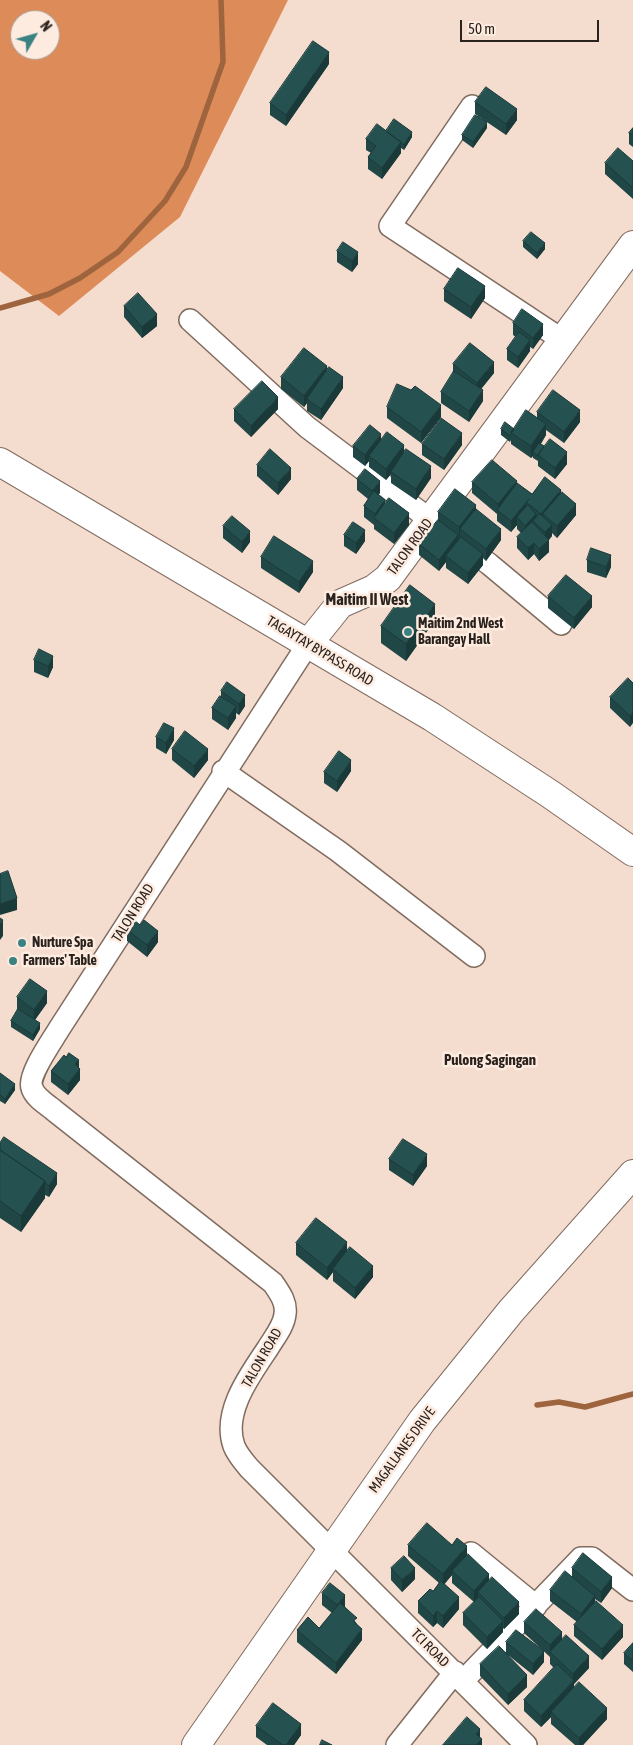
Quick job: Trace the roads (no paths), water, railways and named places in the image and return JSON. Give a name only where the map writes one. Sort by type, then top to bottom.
[{"type":"street","points":[[472,106],[390,226],[564,341]]},
{"type":"street","name":"TALON ROAD","points":[[332,1551],[249,1468],[234,1447],[230,1426],[233,1412],[256,1366],[280,1329],[286,1314],[284,1299],[273,1283],[37,1096],[31,1087],[31,1077],[59,1029],[224,771],[308,644],[340,604],[374,589],[388,578],[633,245]]},
{"type":"street","points":[[190,320],[307,427],[489,564],[562,624]]},
{"type":"street","name":"TAGAYTAY BYPASS ROAD","points":[[0,462],[481,748],[633,852]]},
{"type":"street","points":[[224,771],[338,851],[474,956]]},
{"type":"street","name":"MAGALLANES DRIVE","points":[[196,1745],[332,1551],[387,1468],[466,1365],[633,1174]]},
{"type":"street","name":"TCI ROAD","points":[[332,1551],[526,1745]]},
{"type":"street","points":[[471,1553],[536,1606]]},
{"type":"street","points":[[397,1745],[459,1676],[536,1606],[581,1558],[592,1558],[633,1590]]},
{"type":"waterway","points":[[0,308],[49,294],[80,278],[118,252],[165,201],[186,167],[223,62],[221,0]]},
{"type":"waterway","points":[[537,1405],[559,1402],[585,1407],[633,1394]]},
{"type":"place","name":"Maitim 2nd West Barangay Hall","points":[[408,632]]},
{"type":"place","name":"Nurture Spa","points":[[22,943]]},
{"type":"place","name":"Farmers' Table","points":[[13,961]]},
{"type":"district","name":"Maitim II West","points":[[367,600]]},
{"type":"district","name":"Pulong Sagingan","points":[[490,1060]]}]
